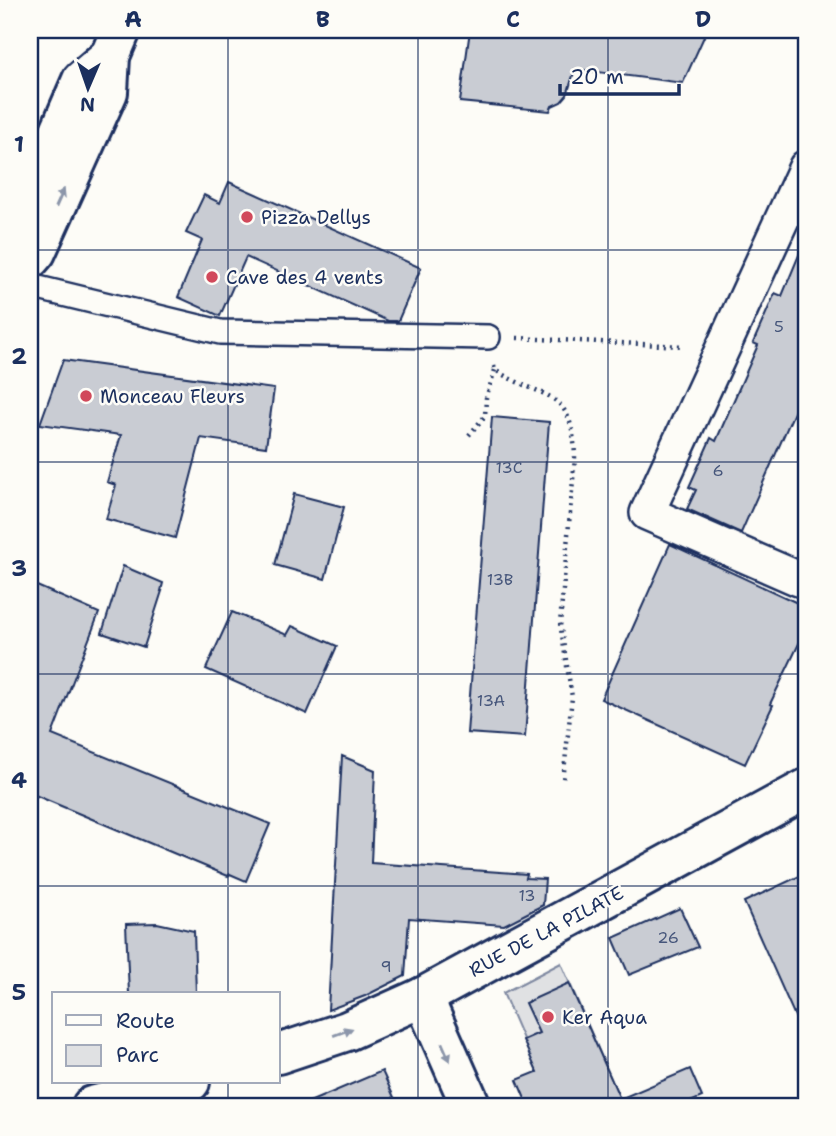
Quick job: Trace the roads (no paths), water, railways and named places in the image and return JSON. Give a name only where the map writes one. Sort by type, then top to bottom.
[{"type":"street","points":[[30,200],[82,80],[115,43]]},
{"type":"street","points":[[30,259],[36,252],[108,92],[115,43]]},
{"type":"street","points":[[799,579],[647,513],[806,167]]},
{"type":"street","name":"RUE DE LA PILATE","points":[[280,1053],[347,1031],[423,997],[806,789]]},
{"type":"street","points":[[423,997],[471,1106]]},
{"type":"street","points":[[92,1106],[182,1084]]},
{"type":"lane","points":[[30,286],[220,332],[488,337]]},
{"type":"place","name":"Pizza Dellys","points":[[247,217]]},
{"type":"place","name":"Cave des 4 vents","points":[[212,277]]},
{"type":"place","name":"Monceau Fleurs","points":[[86,396]]},
{"type":"place","name":"Ker Aqua","points":[[548,1017]]}]
